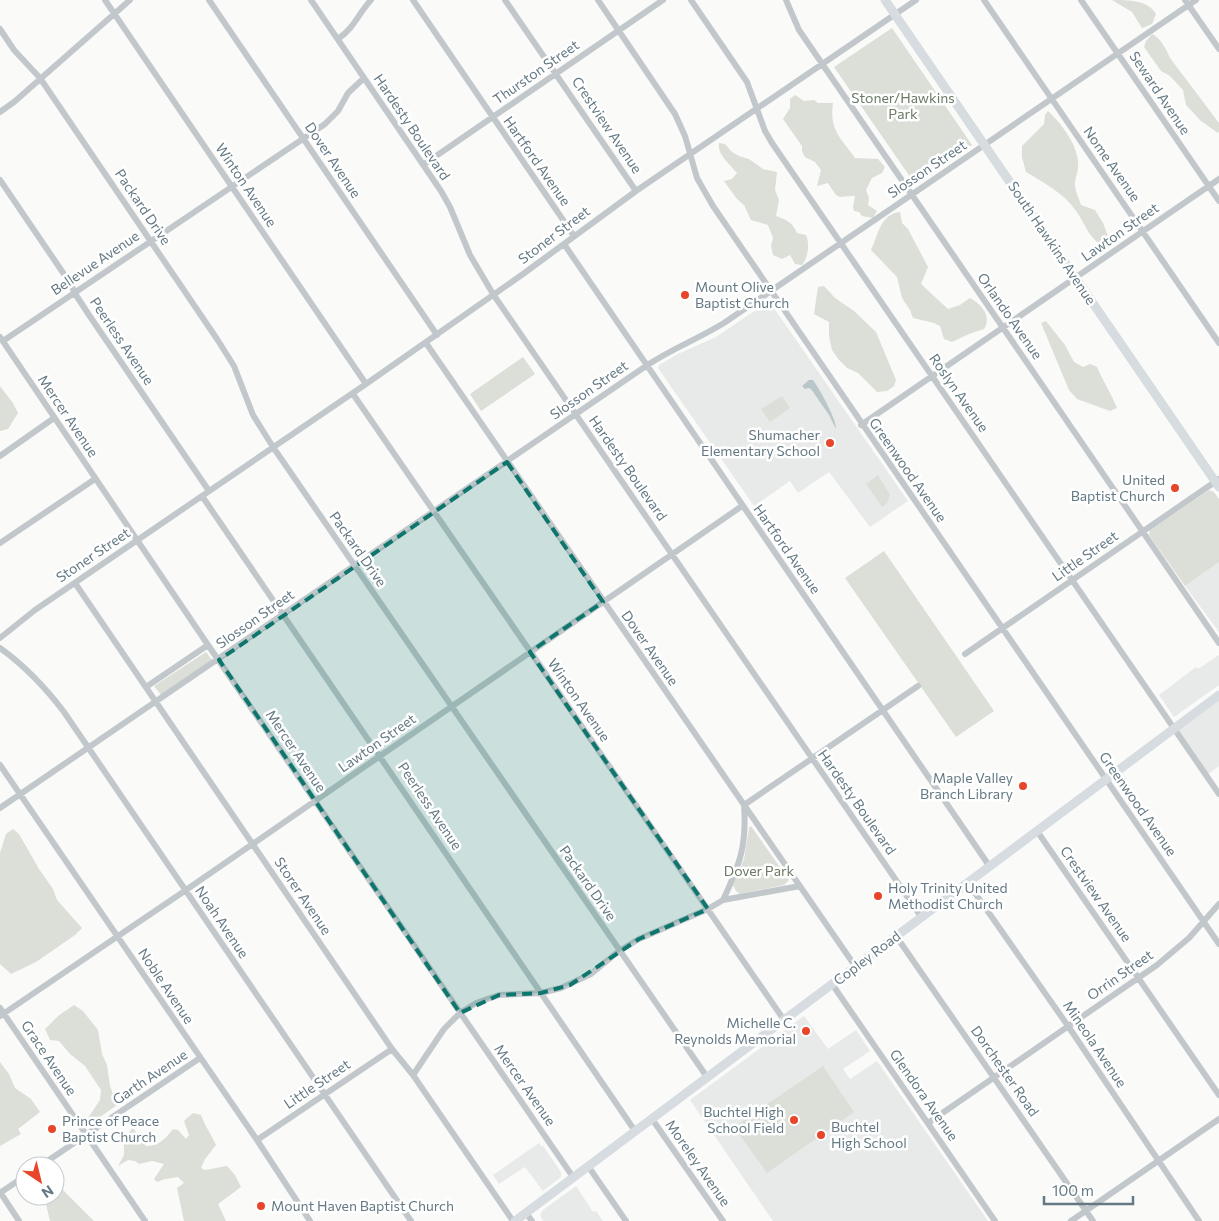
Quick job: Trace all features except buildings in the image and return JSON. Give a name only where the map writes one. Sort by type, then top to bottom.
[{"type":"main road","name":"South Hawkins Avenue","points":[[885,0],[1218,482]]},
{"type":"main road","name":"Copley Road","points":[[514,1221],[1219,695]]},
{"type":"street","name":"Winton Avenue","points":[[105,0],[366,384]]},
{"type":"street","points":[[0,112],[14,102],[130,0]]},
{"type":"street","name":"Dover Avenue","points":[[209,0],[437,334]]},
{"type":"street","name":"Hardesty Boulevard","points":[[311,0],[450,207],[470,255],[493,294],[922,918]]},
{"type":"street","points":[[338,40],[353,26],[371,0]]},
{"type":"street","name":"Hartford Avenue","points":[[413,0],[574,236]]},
{"type":"street","name":"Crestview Avenue","points":[[505,0],[636,191]]},
{"type":"street","name":"Greenwood Avenue","points":[[598,0],[676,114],[703,191],[861,425],[1219,944]]},
{"type":"street","name":"Thurston Street","points":[[423,165],[663,0]]},
{"type":"street","name":"Roslyn Avenue","points":[[691,0],[745,78],[772,143],[1219,794]]},
{"type":"street","name":"Orlando Avenue","points":[[786,0],[799,30],[1219,643]]},
{"type":"street","name":"Stoner Street","points":[[0,638],[16,624],[75,583],[426,343],[636,191],[916,0]]},
{"type":"street","name":"Nome Avenue","points":[[984,0],[1219,342]]},
{"type":"street","name":"Seward Avenue","points":[[1081,0],[1219,201]]},
{"type":"street","name":"Slosson Street","points":[[0,808],[219,660],[646,366],[674,348],[724,324],[1118,54],[1187,2],[1196,0]]},
{"type":"street","points":[[1187,2],[1219,50]]},
{"type":"street","name":"Packard Drive","points":[[0,29],[14,50],[40,78],[227,354],[238,375],[253,414],[273,447],[706,1077]]},
{"type":"street","name":"Bellevue Avenue","points":[[1,339],[325,124],[335,114],[348,93],[364,78]]},
{"type":"street","name":"Lawton Street","points":[[861,425],[1219,179]]},
{"type":"street","name":"Peerless Avenue","points":[[0,180],[209,491]]},
{"type":"street","name":"Hartford Avenue","points":[[564,244],[990,867]]},
{"type":"street","name":"Mercer Avenue","points":[[1,339],[137,541],[573,1177]]},
{"type":"street","name":"Dover Avenue","points":[[426,343],[855,966]]},
{"type":"street","name":"Winton Avenue","points":[[353,394],[784,1020]]},
{"type":"street","points":[[0,456],[54,418]]},
{"type":"street","points":[[0,543],[95,479]]},
{"type":"street","name":"Little Street","points":[[965,654],[1142,531],[1218,482]]},
{"type":"street","name":"Peerless Avenue","points":[[202,496],[636,1131]]},
{"type":"street","name":"Lawton Street","points":[[1,1013],[186,890],[742,506]]},
{"type":"street","name":"Storer Avenue","points":[[75,583],[392,1049],[413,1075],[514,1221]]},
{"type":"street","points":[[146,687],[208,645]]},
{"type":"street","name":"Noah Avenue","points":[[0,648],[24,667],[53,697],[411,1221]]},
{"type":"street","points":[[723,900],[735,874],[743,849],[746,830],[744,805],[918,686]]},
{"type":"street","name":"Noble Avenue","points":[[0,765],[257,1140],[310,1221]]},
{"type":"street","name":"Crestview Avenue","points":[[1037,831],[1219,1095]]},
{"type":"street","name":"Mineola Avenue","points":[[968,883],[1068,1026],[1199,1221]]},
{"type":"street","points":[[413,1075],[441,1033],[460,1013],[476,1003],[499,995],[542,994],[561,988],[583,979],[619,951],[639,939],[708,909],[723,900],[800,886]]},
{"type":"street","name":"Orrin Street","points":[[928,1123],[1138,978],[1175,950],[1204,922],[1219,904]]},
{"type":"street","name":"Dorchester Road","points":[[896,936],[1093,1221]]},
{"type":"street","name":"Glendora Avenue","points":[[832,984],[995,1221]]},
{"type":"street","name":"Grace Avenue","points":[[1,1013],[146,1221]]},
{"type":"street","name":"Little Street","points":[[257,1140],[392,1049]]},
{"type":"street","name":"Garth Avenue","points":[[55,1156],[200,1058]]},
{"type":"street","name":"Moreley Avenue","points":[[652,1119],[723,1221]]},
{"type":"street","points":[[1072,1221],[1219,1119]]},
{"type":"street","points":[[588,1166],[626,1221]]},
{"type":"street","points":[[15,1182],[0,1192],[19,1221]]},
{"type":"street","points":[[526,1213],[532,1221]]},
{"type":"highlighted area","points":[[507,462],[603,602],[530,652],[708,909],[639,939],[570,985],[541,993],[499,995],[460,1013],[219,660]]},
{"type":"shaded area","points":[[769,301],[908,501],[870,527],[829,472],[798,493],[790,481],[754,506],[658,368],[659,365],[678,354],[716,337]]},
{"type":"shaded area","points":[[809,380],[813,380],[823,397],[834,419],[836,429],[811,389],[805,389],[802,386]]},
{"type":"shaded area","points":[[1219,562],[1219,632],[1185,586]]},
{"type":"shaded area","points":[[1219,655],[1219,685],[1174,717],[1159,695],[1196,667],[1198,669]]},
{"type":"shaded area","points":[[1219,695],[1219,766],[1206,776],[1174,729]]},
{"type":"shaded area","name":"Buchtel High School","points":[[804,1016],[828,1049],[856,1030],[870,1051],[843,1069],[850,1079],[877,1061],[988,1221],[773,1221],[690,1100]]},
{"type":"shaded area","points":[[539,1143],[561,1172],[561,1177],[543,1191],[525,1167],[499,1184],[493,1175]]},
{"type":"shaded area","points":[[576,1186],[593,1212],[596,1211],[603,1221],[543,1221],[540,1215],[543,1210]]},
{"type":"green space","points":[[1112,0],[1143,3],[1153,9],[1156,14],[1152,24],[1142,28],[1132,12]]},
{"type":"green space","name":"Stoner/Hawkins Park","points":[[892,28],[972,145],[915,184],[834,67]]},
{"type":"green space","points":[[1152,34],[1161,41],[1170,58],[1219,123],[1218,133],[1201,121],[1186,105],[1183,90],[1170,76],[1161,71],[1144,47]]},
{"type":"green space","points":[[795,95],[804,101],[814,100],[818,103],[833,103],[833,120],[837,133],[855,158],[878,159],[885,167],[882,173],[872,178],[866,190],[869,198],[868,205],[877,211],[873,218],[862,216],[859,212],[854,211],[855,196],[839,197],[828,183],[817,186],[821,170],[815,162],[805,157],[802,146],[783,119],[790,108],[790,99]]},
{"type":"green space","points":[[1048,111],[1063,128],[1075,148],[1078,170],[1075,188],[1081,205],[1095,210],[1103,223],[1111,244],[1106,247],[1100,245],[1092,237],[1066,199],[1026,172],[1022,157],[1022,146],[1044,124],[1045,115]]},
{"type":"green space","points":[[719,143],[725,144],[732,152],[749,159],[763,169],[777,172],[775,190],[779,200],[776,216],[789,222],[797,233],[806,235],[808,251],[802,265],[795,264],[790,255],[782,259],[773,255],[771,246],[773,238],[768,225],[751,220],[744,205],[737,199],[724,181],[732,179],[737,173],[722,155]]},
{"type":"green space","points":[[900,212],[902,223],[908,229],[928,267],[921,284],[948,309],[960,305],[970,298],[982,307],[986,315],[987,320],[984,329],[952,342],[944,339],[940,326],[913,318],[902,298],[897,277],[871,250],[884,221],[893,214]]},
{"type":"green space","points":[[824,286],[835,298],[854,311],[876,332],[896,380],[894,386],[887,391],[877,392],[858,373],[847,368],[832,350],[829,322],[814,314],[818,287]]},
{"type":"green space","points":[[1046,321],[1065,345],[1074,362],[1083,367],[1090,364],[1097,367],[1117,408],[1110,411],[1077,399],[1069,390],[1041,323]]},
{"type":"green space","points":[[523,357],[535,374],[481,411],[470,394]]},
{"type":"green space","points":[[0,386],[18,413],[8,429],[0,431]]},
{"type":"green space","points":[[782,396],[790,408],[770,422],[761,409]]},
{"type":"green space","points":[[878,475],[890,495],[887,503],[882,507],[866,484]]},
{"type":"green space","points":[[1209,490],[1214,492],[1219,499],[1219,562],[1185,586],[1149,535],[1150,530]]},
{"type":"green space","points":[[884,551],[994,711],[956,737],[845,578]]},
{"type":"green space","points":[[206,652],[212,660],[161,695],[154,686]]},
{"type":"green space","name":"Dover Park","points":[[751,826],[789,880],[784,885],[740,894],[733,885],[744,859],[749,828]]},
{"type":"green space","points":[[13,829],[19,834],[53,889],[57,900],[82,928],[36,962],[11,974],[0,964],[0,853],[6,834]]},
{"type":"green space","points":[[74,1005],[83,1011],[98,1030],[110,1086],[117,1105],[93,1122],[88,1118],[100,1100],[101,1090],[85,1066],[70,1054],[59,1041],[50,1040],[45,1029],[58,1016]]},
{"type":"green space","points":[[0,1062],[9,1074],[15,1088],[31,1099],[40,1112],[18,1129],[21,1134],[0,1146]]},
{"type":"green space","name":"Buchtel High School Field","points":[[823,1066],[854,1112],[767,1173],[734,1127]]},
{"type":"green space","points":[[193,1113],[201,1115],[216,1145],[205,1159],[201,1168],[205,1170],[227,1166],[235,1175],[241,1187],[218,1204],[226,1221],[184,1221],[177,1188],[184,1183],[178,1177],[157,1182],[154,1179],[164,1164],[152,1161],[139,1164],[128,1160],[118,1166],[124,1155],[124,1145],[121,1141],[133,1128],[146,1146],[155,1145],[173,1129],[178,1130],[186,1139],[189,1135],[184,1121]]},
{"type":"green space","points":[[65,1192],[94,1221],[50,1221],[46,1206],[65,1206]]},
{"type":"place","name":"Mount Olive Baptist Church","points":[[685,295]]},
{"type":"place","name":"Shumacher Elementary School","points":[[830,443]]},
{"type":"place","name":"United Baptist Church","points":[[1175,488]]},
{"type":"place","name":"Maple Valley Branch Library","points":[[1023,786]]},
{"type":"place","name":"Holy Trinity United Methodist Church","points":[[878,896]]},
{"type":"place","name":"Michelle C. Reynolds Memorial","points":[[806,1031]]},
{"type":"place","name":"Buchtel High School Field","points":[[794,1120]]},
{"type":"place","name":"Prince of Peace Baptist Church","points":[[52,1129]]},
{"type":"place","name":"Buchtel High School","points":[[821,1135]]},
{"type":"place","name":"Mount Haven Baptist Church","points":[[261,1206]]}]
